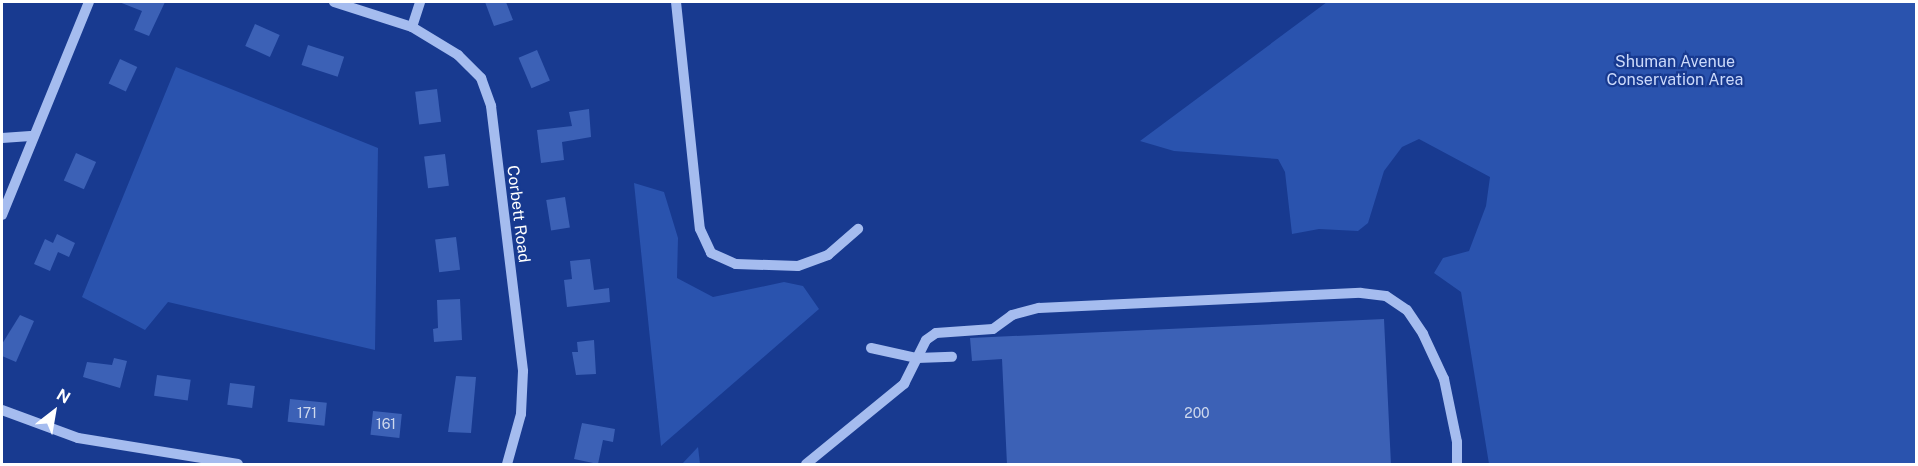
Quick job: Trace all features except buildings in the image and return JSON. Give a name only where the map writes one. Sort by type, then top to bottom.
[{"type":"street","points":[[2,215],[89,2]]},
{"type":"street","name":"Corbett Road","points":[[334,2],[412,27],[466,63],[481,78],[491,106],[524,371],[521,414],[507,465]]},
{"type":"street","points":[[412,27],[420,2]]},
{"type":"street","points":[[676,2],[700,229],[711,253],[736,264],[798,266],[828,255],[858,229]]},
{"type":"street","points":[[2,138],[34,136]]},
{"type":"street","points":[[806,465],[904,384],[914,371],[917,358],[926,340],[936,333],[993,329],[1012,315],[1039,308],[1361,293],[1386,296],[1407,310],[1444,379],[1457,442],[1457,465]]},
{"type":"street","points":[[871,348],[917,358],[952,357]]},
{"type":"street","points":[[2,410],[78,438],[238,465]]},
{"type":"green space","name":"Shuman Avenue Conservation Area","points":[[1327,2],[1916,2],[1916,464],[1489,464],[1461,292],[1434,273],[1443,258],[1469,251],[1486,206],[1490,177],[1419,139],[1402,147],[1384,171],[1368,223],[1358,231],[1319,229],[1292,234],[1285,172],[1278,159],[1174,151],[1140,141]]},
{"type":"green space","points":[[176,67],[378,148],[375,350],[168,302],[145,330],[82,297]]},
{"type":"green space","points":[[634,183],[664,192],[678,238],[677,278],[713,297],[784,282],[803,286],[819,309],[661,446]]},
{"type":"green space","points":[[698,447],[700,464],[682,464]]}]
